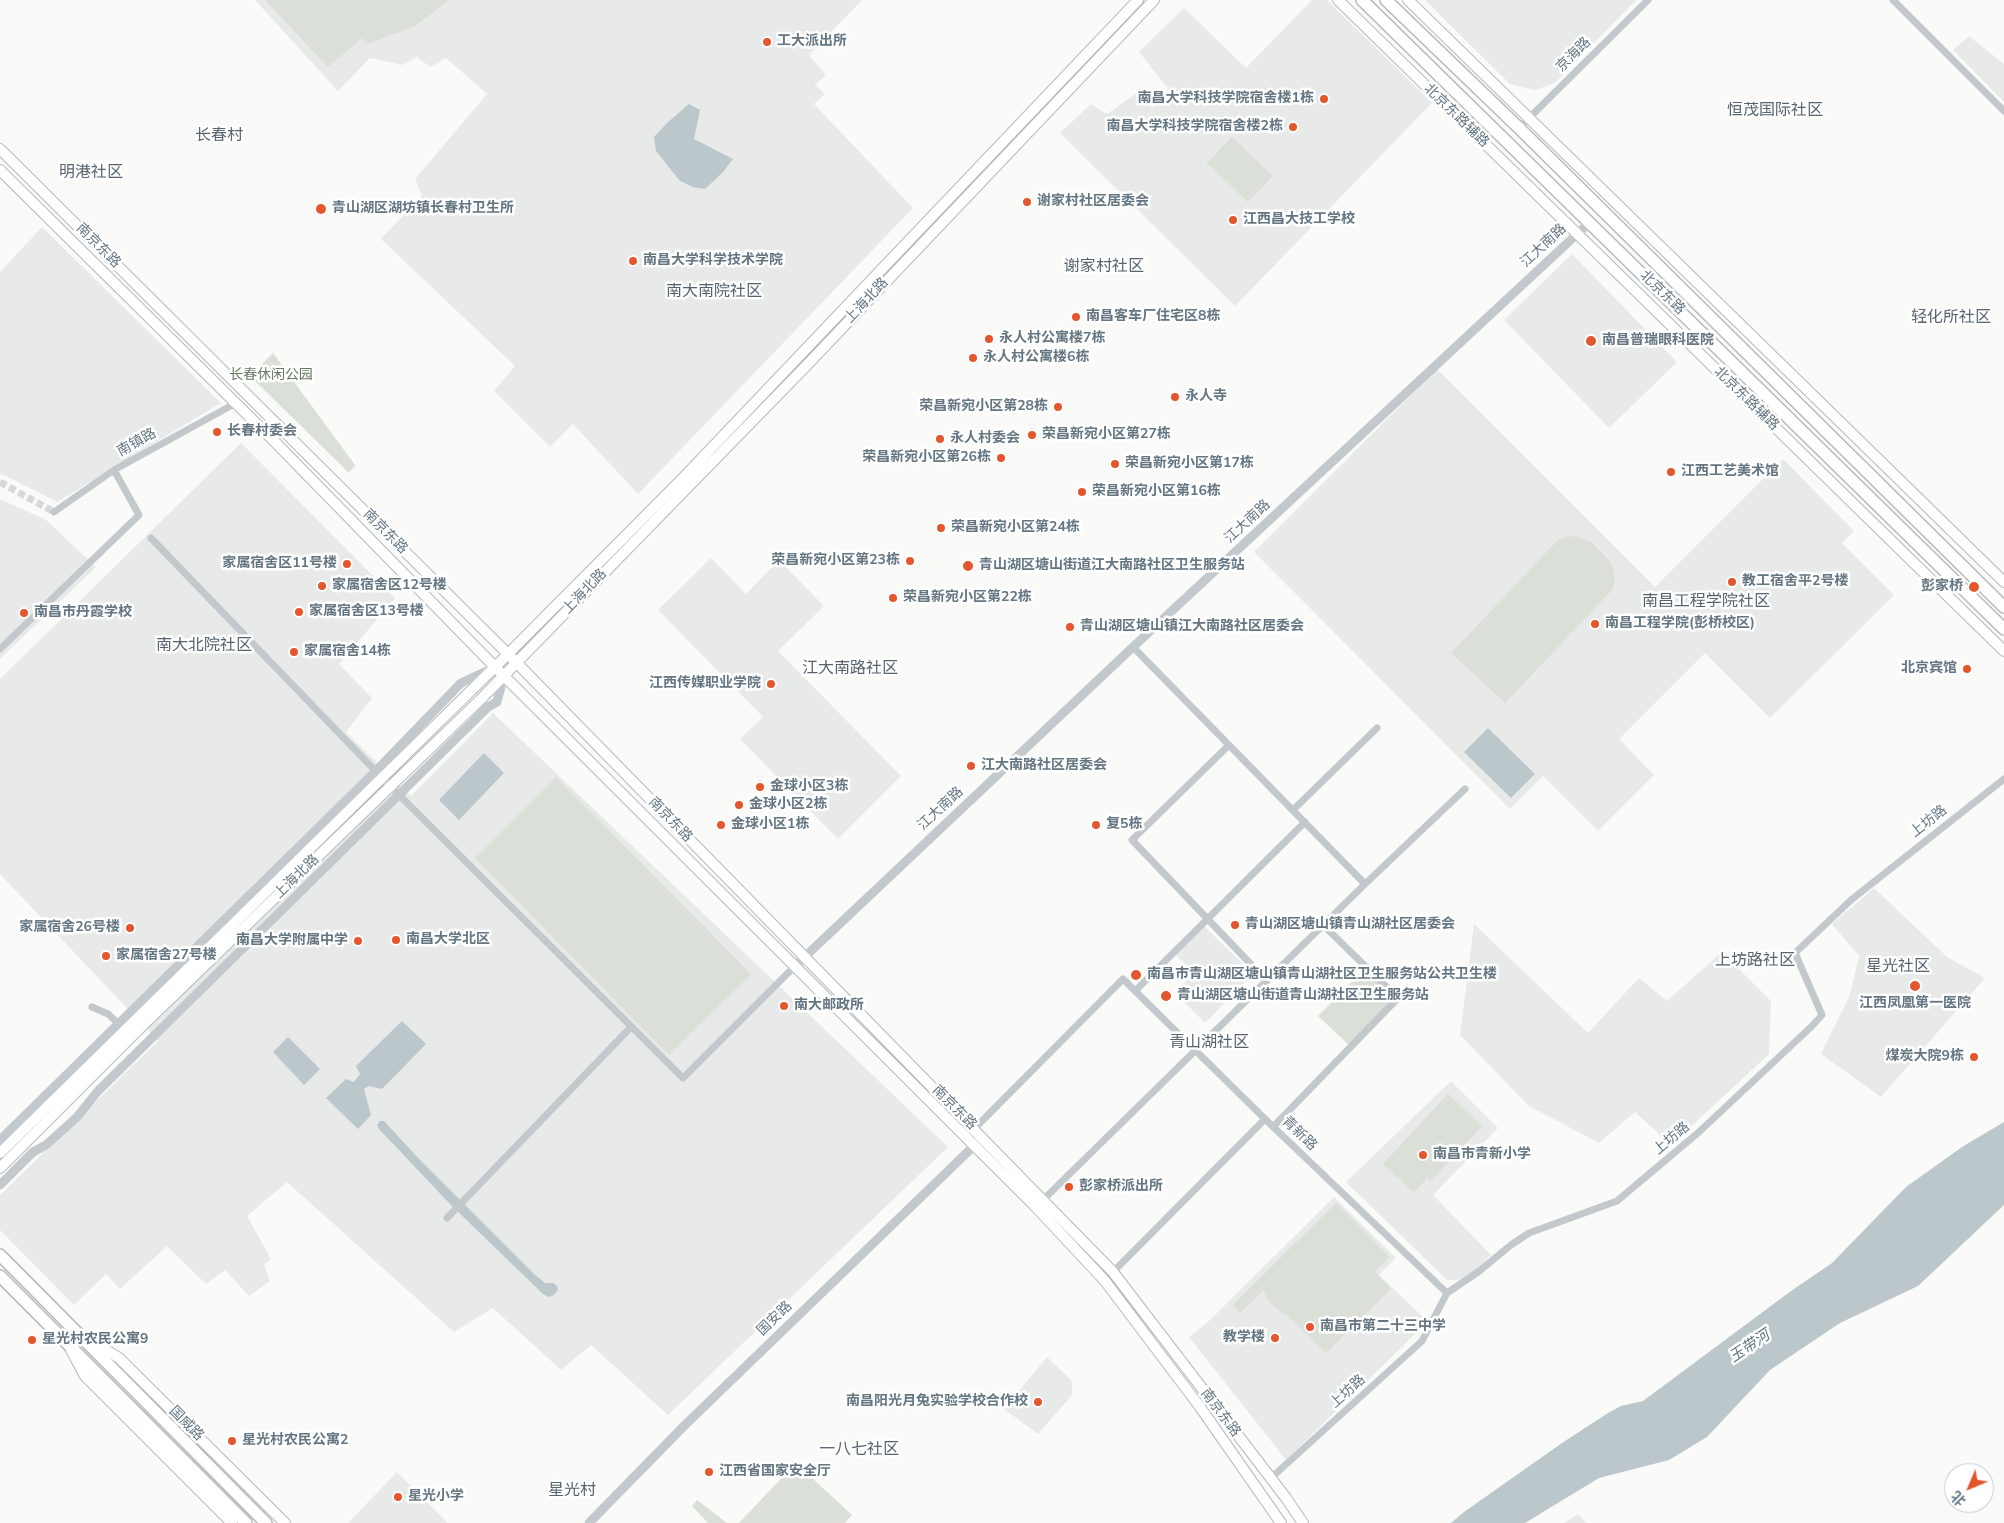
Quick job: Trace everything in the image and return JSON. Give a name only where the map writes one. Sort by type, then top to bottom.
[{"type":"main road","name":"上海北路","points":[[0,1153],[122,1027],[379,774],[495,667],[684,477],[1138,0]]},
{"type":"main road","name":"上海北路","points":[[0,1168],[140,1028],[504,676],[807,365],[1154,0]]},
{"type":"main road","name":"北京东路辅路","points":[[1338,0],[2004,651]]},
{"type":"main road","name":"北京东路","points":[[1362,0],[2004,629]]},
{"type":"main road","name":"北京东路","points":[[1386,0],[2004,606]]},
{"type":"main road","points":[[1408,0],[2004,582]]},
{"type":"main road","name":"南京东路","points":[[0,149],[508,654],[1044,1199],[1113,1272],[1303,1523]]},
{"type":"main road","name":"南京东路","points":[[0,170],[236,403],[495,667],[1033,1204],[1105,1281],[1200,1407],[1281,1523]]},
{"type":"main road","name":"国威路","points":[[0,1255],[266,1523]]},
{"type":"main road","name":"国威路","points":[[0,1276],[68,1342],[246,1523]]},
{"type":"main road","name":"国威路","points":[[79,1334],[118,1358],[284,1523]]},
{"type":"main road","name":"国威路","points":[[68,1342],[85,1376],[232,1523]]},
{"type":"street","name":"京海路","points":[[1518,128],[1648,0]]},
{"type":"street","points":[[1893,0],[2004,111]]},
{"type":"street","name":"江大南路","points":[[795,966],[1133,647],[1590,222]]},
{"type":"street","name":"南镇路","points":[[54,512],[114,470],[236,403]]},
{"type":"street","points":[[0,649],[139,515],[114,470]]},
{"type":"street","points":[[151,538],[391,787],[683,1078],[795,966]]},
{"type":"street","points":[[1133,647],[1365,884]]},
{"type":"street","points":[[0,1185],[33,1152],[46,1145],[77,1117],[98,1091],[488,707],[497,702],[504,676]]},
{"type":"street","points":[[1293,810],[1377,728]]},
{"type":"street","points":[[1229,745],[1132,840],[1266,981]]},
{"type":"street","name":"上坊路","points":[[1270,1478],[1422,1341],[1447,1293],[1478,1272],[1511,1245],[1529,1234],[1617,1201],[1699,1132],[1822,1015],[1795,953],[1851,900],[2004,779]]},
{"type":"street","points":[[1044,1199],[1365,884],[1465,789]]},
{"type":"street","points":[[965,1138],[1123,979],[1135,991],[1305,822]]},
{"type":"street","points":[[1273,1127],[1398,998],[1323,925]]},
{"type":"street","name":"青新路","points":[[1135,991],[1273,1127],[1447,1293]]},
{"type":"street","points":[[0,1140],[122,1027],[108,1014],[92,1007]]},
{"type":"street","points":[[447,1218],[630,1027]]},
{"type":"street","points":[[1113,1272],[1266,1119]]},
{"type":"street","name":"国安路","points":[[589,1523],[692,1419],[983,1138]]},
{"type":"shaded area","name":"南昌大学科学技术学院","points":[[255,0],[862,0],[809,55],[826,75],[815,85],[825,94],[814,104],[913,208],[638,494],[573,424],[550,447],[494,391],[515,366],[381,239],[422,196],[415,179],[487,94],[446,58],[430,67],[417,57],[402,65],[370,58],[338,91]]},
{"type":"shaded area","name":"江西昌大技工学校","points":[[1312,0],[1327,0],[1432,103],[1235,306],[1060,133],[1091,104],[1107,114],[1138,92],[1152,108],[1170,91],[1139,52],[1184,8],[1246,68]]},
{"type":"shaded area","points":[[1425,0],[1636,0],[1555,83],[1535,90],[1510,84]]},
{"type":"shaded area","points":[[1969,36],[2004,64],[2004,102],[1953,50]]},
{"type":"shaded area","points":[[42,227],[221,403],[57,502],[0,473],[0,272]]},
{"type":"shaded area","name":"南昌普瑞眼科医院","points":[[1572,254],[1677,362],[1609,428],[1504,320]]},
{"type":"shaded area","name":"南昌工程学院(彭桥校区)","points":[[1437,369],[1655,587],[1783,459],[1854,531],[1842,543],[1894,595],[1770,718],[1705,653],[1619,739],[1654,775],[1598,831],[1543,776],[1510,809],[1254,552]]},
{"type":"shaded area","name":"南昌大学北区","points":[[241,443],[395,598],[339,664],[372,698],[346,732],[411,796],[493,713],[948,1147],[668,1415],[591,1345],[561,1370],[493,1308],[454,1332],[287,1182],[247,1216],[271,1259],[264,1265],[270,1281],[249,1296],[225,1270],[206,1284],[167,1246],[120,1289],[106,1274],[74,1305],[0,1230],[0,1195],[158,1041],[0,874],[0,679]]},
{"type":"shaded area","name":"南昌市丹霞学校","points":[[0,499],[46,520],[96,567],[0,659]]},
{"type":"shaded area","name":"江西传媒职业学院","points":[[711,558],[746,594],[779,560],[824,606],[778,651],[901,776],[838,839],[740,739],[763,717],[658,610]]},
{"type":"shaded area","name":"江西凤凰第一医院","points":[[1874,888],[1947,957],[1985,978],[1881,1097],[1821,1054],[1850,995],[1859,956],[1832,924]]},
{"type":"shaded area","points":[[1474,924],[1588,1033],[1639,978],[1667,1001],[1722,952],[1771,1001],[1769,1054],[1671,1145],[1635,1112],[1599,1143],[1529,1106],[1460,1035]]},
{"type":"shaded area","points":[[1203,925],[1253,974],[1205,1023],[1175,993],[1194,973],[1175,954]]},
{"type":"shaded area","name":"南昌市青新小学","points":[[1451,1081],[1498,1128],[1433,1195],[1491,1255],[1473,1273],[1463,1279],[1456,1280],[1447,1280],[1346,1182]]},
{"type":"shaded area","name":"南昌市第二十三中学","points":[[1334,1197],[1396,1258],[1379,1275],[1422,1316],[1415,1334],[1286,1460],[1189,1337],[1208,1322]]},
{"type":"shaded area","name":"南昌阳光月兔实验学校合作校","points":[[1047,1357],[1072,1381],[1072,1395],[1038,1434],[1004,1409]]},
{"type":"shaded area","name":"星光小学","points":[[397,1472],[448,1523],[348,1523]]},
{"type":"shaded area","points":[[1578,1514],[1587,1523],[1564,1523]]},
{"type":"green space","points":[[265,0],[449,0],[415,26],[367,44],[362,38],[328,67]]},
{"type":"green space","points":[[1232,137],[1273,176],[1248,202],[1207,163]]},
{"type":"green space","name":"长春休闲公园","points":[[273,353],[355,465],[349,473],[250,376]]},
{"type":"green space","points":[[1567,536],[1591,542],[1608,559],[1613,567],[1615,579],[1612,590],[1505,703],[1451,653],[1558,540]]},
{"type":"green space","points":[[556,777],[751,974],[669,1055],[475,858]]},
{"type":"green space","points":[[1366,967],[1398,998],[1351,1047],[1318,1016]]},
{"type":"green space","points":[[1448,1094],[1482,1126],[1430,1182],[1427,1178],[1414,1193],[1383,1164]]},
{"type":"green space","points":[[1336,1203],[1390,1257],[1375,1272],[1391,1289],[1326,1353],[1286,1314],[1278,1310],[1267,1300],[1264,1290],[1240,1313],[1233,1305]]},
{"type":"green space","points":[[796,1463],[852,1515],[845,1523],[739,1523]]},
{"type":"green space","points":[[697,1500],[727,1523],[708,1523],[692,1506]]},
{"type":"water","points":[[689,104],[700,110],[694,139],[733,159],[723,172],[705,189],[693,187],[680,181],[656,151],[654,137]]},
{"type":"water","points":[[1488,728],[1535,774],[1511,798],[1464,752]]},
{"type":"water","points":[[484,753],[504,773],[459,820],[439,800]]},
{"type":"water","points":[[402,1021],[426,1044],[382,1089],[369,1086],[364,1089],[371,1115],[358,1129],[326,1098],[346,1079],[354,1082],[360,1074],[356,1066]]},
{"type":"water","points":[[288,1037],[320,1069],[304,1085],[273,1052]]},
{"type":"water","points":[[380,1121],[384,1121],[421,1161],[534,1274],[545,1283],[553,1283],[557,1286],[558,1290],[554,1295],[549,1297],[543,1294],[451,1205],[379,1129],[377,1125]]},
{"type":"water","name":"玉带河","points":[[2004,1122],[2004,1205],[1918,1286],[1840,1323],[1770,1370],[1707,1437],[1669,1460],[1599,1478],[1525,1523],[1451,1523],[1562,1443],[1608,1413],[1621,1406],[1643,1401],[1791,1291],[1832,1263],[1906,1187],[1962,1147]]},
{"type":"tunnel","points":[[0,482],[54,512]]},
{"type":"place","name":"工大派出所","points":[[767,42]]},
{"type":"place","name":"南昌大学科技学院宿舍楼1栋","points":[[1324,99]]},
{"type":"place","name":"南昌大学科技学院宿舍楼2栋","points":[[1293,127]]},
{"type":"place","name":"谢家村社区居委会","points":[[1027,202]]},
{"type":"place","name":"青山湖区湖坊镇长春村卫生所","points":[[321,209]]},
{"type":"place","name":"江西昌大技工学校","points":[[1233,220]]},
{"type":"place","name":"南昌大学科学技术学院","points":[[633,261]]},
{"type":"place","name":"南昌客车厂住宅区8栋","points":[[1076,317]]},
{"type":"place","name":"永人村公寓楼7栋","points":[[989,339]]},
{"type":"place","name":"南昌普瑞眼科医院","points":[[1591,341]]},
{"type":"place","name":"永人村公寓楼6栋","points":[[973,358]]},
{"type":"place","name":"永人寺","points":[[1175,397]]},
{"type":"place","name":"荣昌新宛小区第28栋","points":[[1058,407]]},
{"type":"place","name":"长春村委会","points":[[217,432]]},
{"type":"place","name":"荣昌新宛小区第27栋","points":[[1032,435]]},
{"type":"place","name":"永人村委会","points":[[940,439]]},
{"type":"place","name":"荣昌新宛小区第26栋","points":[[1001,458]]},
{"type":"place","name":"荣昌新宛小区第17栋","points":[[1115,464]]},
{"type":"place","name":"江西工艺美术馆","points":[[1671,472]]},
{"type":"place","name":"荣昌新宛小区第16栋","points":[[1082,492]]},
{"type":"place","name":"荣昌新宛小区第24栋","points":[[941,528]]},
{"type":"place","name":"荣昌新宛小区第23栋","points":[[910,561]]},
{"type":"place","name":"家属宿舍区11号楼","points":[[347,564]]},
{"type":"place","name":"青山湖区塘山街道江大南路社区卫生服务站","points":[[968,566]]},
{"type":"place","name":"教工宿舍平2号楼","points":[[1732,582]]},
{"type":"place","name":"家属宿舍区12号楼","points":[[322,586]]},
{"type":"place","name":"彭家桥","points":[[1974,587]]},
{"type":"place","name":"荣昌新宛小区第22栋","points":[[893,598]]},
{"type":"place","name":"家属宿舍区13号楼","points":[[299,612]]},
{"type":"place","name":"南昌市丹霞学校","points":[[24,613]]},
{"type":"place","name":"南昌工程学院(彭桥校区)","points":[[1595,624]]},
{"type":"place","name":"青山湖区塘山镇江大南路社区居委会","points":[[1070,627]]},
{"type":"place","name":"家属宿舍14栋","points":[[294,652]]},
{"type":"place","name":"北京宾馆","points":[[1967,669]]},
{"type":"place","name":"江西传媒职业学院","points":[[771,684]]},
{"type":"place","name":"江大南路社区居委会","points":[[971,766]]},
{"type":"place","name":"金球小区3栋","points":[[760,787]]},
{"type":"place","name":"金球小区2栋","points":[[739,805]]},
{"type":"place","name":"金球小区1栋","points":[[721,825]]},
{"type":"place","name":"复5栋","points":[[1096,825]]},
{"type":"place","name":"青山湖区塘山镇青山湖社区居委会","points":[[1235,925]]},
{"type":"place","name":"家属宿舍26号楼","points":[[130,928]]},
{"type":"place","name":"南昌大学北区","points":[[396,940]]},
{"type":"place","name":"南昌大学附属中学","points":[[358,941]]},
{"type":"place","name":"家属宿舍27号楼","points":[[106,956]]},
{"type":"place","name":"南昌市青山湖区塘山镇青山湖社区卫生服务站公共卫生楼","points":[[1136,975]]},
{"type":"place","name":"江西凤凰第一医院","points":[[1915,986]]},
{"type":"place","name":"青山湖区塘山街道青山湖社区卫生服务站","points":[[1166,996]]},
{"type":"place","name":"南大邮政所","points":[[784,1006]]},
{"type":"place","name":"煤炭大院9栋","points":[[1974,1057]]},
{"type":"place","name":"南昌市青新小学","points":[[1423,1155]]},
{"type":"place","name":"彭家桥派出所","points":[[1069,1187]]},
{"type":"place","name":"南昌市第二十三中学","points":[[1310,1327]]},
{"type":"place","name":"教学楼","points":[[1275,1338]]},
{"type":"place","name":"星光村农民公寓9","points":[[32,1340]]},
{"type":"place","name":"南昌阳光月兔实验学校合作校","points":[[1038,1402]]},
{"type":"place","name":"星光村农民公寓2","points":[[232,1441]]},
{"type":"place","name":"江西省国家安全厅","points":[[709,1472]]},
{"type":"place","name":"星光小学","points":[[398,1497]]},
{"type":"district","name":"恒茂国际社区","points":[[1775,111]]},
{"type":"district","name":"长春村","points":[[219,136]]},
{"type":"district","name":"明港社区","points":[[91,173]]},
{"type":"district","name":"谢家村社区","points":[[1104,267]]},
{"type":"district","name":"南大南院社区","points":[[714,292]]},
{"type":"district","name":"轻化所社区","points":[[1951,318]]},
{"type":"district","name":"南昌工程学院社区","points":[[1706,602]]},
{"type":"district","name":"南大北院社区","points":[[204,646]]},
{"type":"district","name":"江大南路社区","points":[[850,669]]},
{"type":"district","name":"上坊路社区","points":[[1755,961]]},
{"type":"district","name":"星光社区","points":[[1898,967]]},
{"type":"district","name":"青山湖社区","points":[[1209,1043]]},
{"type":"district","name":"一八七社区","points":[[859,1450]]},
{"type":"district","name":"星光村","points":[[572,1491]]}]
